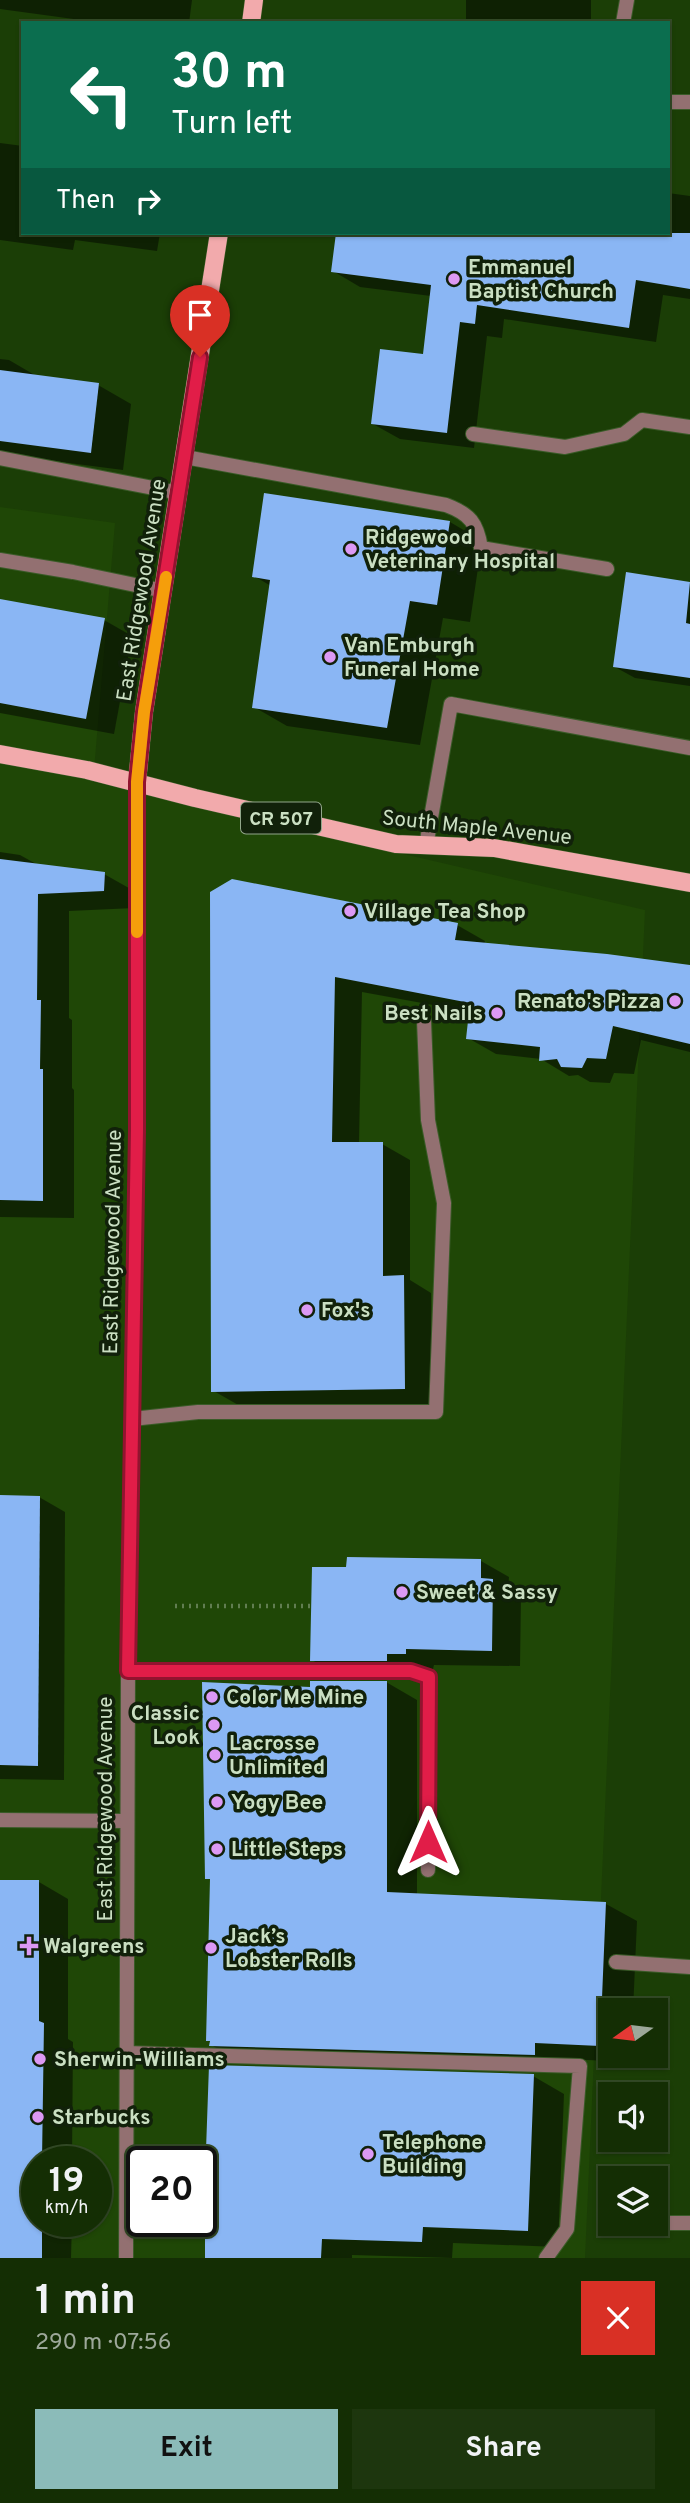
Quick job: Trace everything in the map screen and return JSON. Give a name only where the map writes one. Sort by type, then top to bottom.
[{"type":"main road","points":[[251,21],[254,0]]},
{"type":"main road","name":"East Ridgewood Avenue","points":[[137,782],[144,712],[219,235]]},
{"type":"main road","name":"CR 507","points":[[0,754],[87,769],[137,782]]},
{"type":"main road","name":"South Maple Avenue","points":[[137,782],[383,841],[426,846],[494,848],[690,883]]},
{"type":"street","points":[[623,21],[627,0]]},
{"type":"street","points":[[670,102],[690,102]]},
{"type":"street","points":[[473,434],[565,447],[624,434],[642,420],[690,427]]},
{"type":"street","points":[[0,457],[179,493]]},
{"type":"street","points":[[185,457],[446,505],[464,512],[474,524],[481,548],[607,569]]},
{"type":"street","points":[[0,560],[164,591]]},
{"type":"street","points":[[426,846],[451,704],[690,748]]},
{"type":"street","name":"East Ridgewood Avenue","points":[[126,2258],[128,1671],[137,1130],[137,782]]},
{"type":"street","points":[[132,1419],[198,1412],[436,1412],[444,1203],[428,1120],[424,1021]]},
{"type":"street","points":[[128,1671],[411,1671],[429,1677],[428,1870]]},
{"type":"street","points":[[0,1820],[127,1821]]},
{"type":"street","points":[[616,1962],[690,1967]]},
{"type":"street","points":[[126,2053],[580,2066],[567,2229],[547,2258]]},
{"type":"street","points":[[668,2223],[690,2223]]},
{"type":"path","points":[[175,1606],[311,1606]]},
{"type":"shaded area","points":[[0,507],[115,523],[93,782],[645,910],[585,2258],[0,2258]]},
{"type":"building","points":[[690,233],[690,289],[636,280],[629,328],[477,305],[475,324],[460,322],[447,433],[371,424],[380,349],[423,354],[431,285],[331,272],[336,235],[435,237]]},
{"type":"building","points":[[0,370],[99,383],[91,453],[0,441]]},
{"type":"building","points":[[264,493],[450,521],[437,605],[410,601],[387,728],[252,708],[270,580],[252,577]]},
{"type":"building","points":[[626,572],[690,582],[686,623],[690,624],[690,678],[613,667]]},
{"type":"building","points":[[0,599],[105,618],[86,719],[0,703]]},
{"type":"building","points":[[0,859],[105,872],[104,891],[38,894],[37,1000],[41,1000],[43,1201],[0,1200]]},
{"type":"building","points":[[232,879],[458,923],[455,940],[607,954],[690,965],[690,1044],[613,1026],[606,1059],[587,1058],[582,1068],[561,1067],[557,1059],[539,1061],[540,1047],[466,1039],[470,1003],[335,977],[332,1142],[383,1142],[383,1276],[404,1275],[405,1389],[211,1392],[210,892]]},
{"type":"building","points":[[0,1495],[40,1496],[38,1766],[0,1765]]},
{"type":"building","name":"Sweet & Sassy","points":[[347,1557],[481,1559],[481,1578],[493,1579],[492,1651],[406,1649],[406,1654],[387,1654],[387,1661],[310,1661],[312,1567],[346,1567]]},
{"type":"building","points":[[310,1681],[387,1681],[387,1892],[606,1902],[602,1998],[598,1998],[598,2046],[535,2043],[535,2055],[209,2046],[210,2041],[206,2041],[210,1879],[205,1879],[202,1682],[310,1687]]},
{"type":"building","points":[[0,1880],[39,1880],[39,2021],[44,2023],[42,2146],[21,2146],[21,2237],[42,2237],[42,2258],[0,2258]]},
{"type":"building","name":"Telephone Building","points":[[209,2065],[534,2074],[528,2231],[423,2227],[422,2242],[322,2239],[321,2258],[205,2258],[205,2237],[217,2237],[217,2146],[206,2146]]},
{"type":"slow traffic","points":[[137,932],[137,782],[144,712],[166,577]]},
{"type":"place","name":"Emmanuel Baptist Church","points":[[454,279]]},
{"type":"place","name":"Ridgewood Veterinary Hospital","points":[[351,549]]},
{"type":"place","name":"Van Emburgh Funeral Home","points":[[330,657]]},
{"type":"place","name":"Village Tea Shop","points":[[350,911]]},
{"type":"place","name":"Renato's Pizza","points":[[675,1001]]},
{"type":"place","name":"Best Nails","points":[[497,1013]]},
{"type":"place","name":"Fox's","points":[[307,1310]]},
{"type":"place","name":"Sweet & Sassy","points":[[402,1592]]},
{"type":"place","name":"Color Me Mine","points":[[212,1697]]},
{"type":"place","name":"Classic Look","points":[[214,1725]]},
{"type":"place","name":"Lacrosse Unlimited","points":[[215,1755]]},
{"type":"place","name":"Yogy Bee","points":[[217,1802]]},
{"type":"place","name":"Little Steps","points":[[217,1849]]},
{"type":"place","name":"Walgreens","points":[[29,1946]]},
{"type":"place","name":"Jack’s Lobster Rolls","points":[[211,1948]]},
{"type":"place","name":"Sherwin-Williams","points":[[40,2059]]},
{"type":"place","name":"Starbucks","points":[[38,2117]]},
{"type":"place","name":"Telephone Building","points":[[368,2154]]},
{"type":"route","points":[[200,357],[144,712],[137,782],[137,1130],[128,1671],[411,1671],[429,1677],[428,1842]]}]
